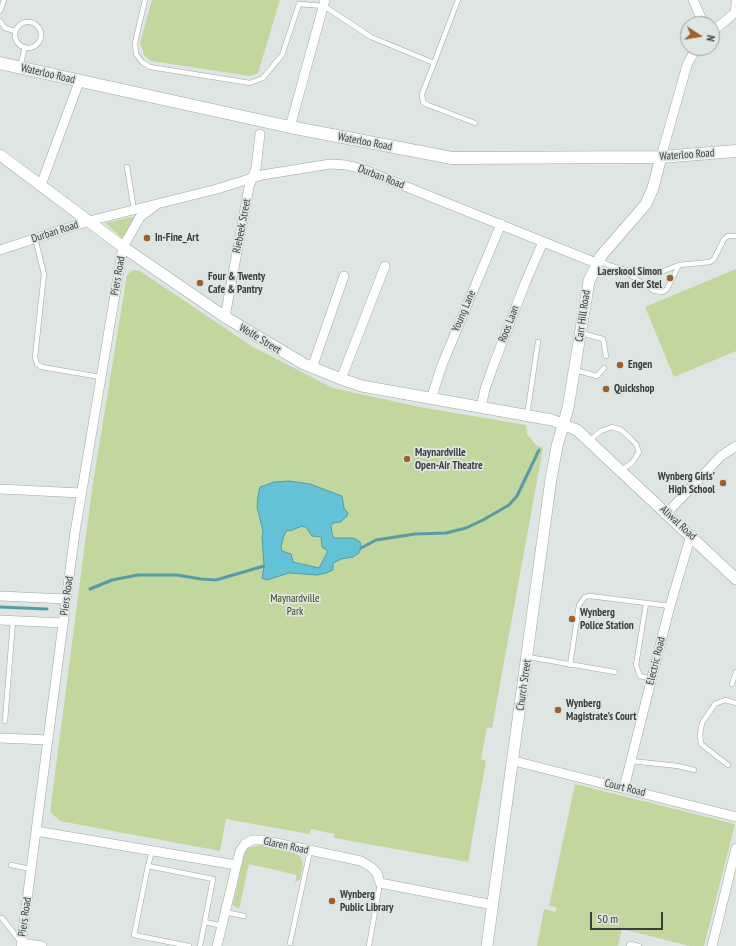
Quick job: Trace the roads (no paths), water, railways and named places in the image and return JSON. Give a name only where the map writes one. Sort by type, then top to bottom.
[{"type":"main road","name":"Waterloo Road","points":[[0,63],[79,82],[290,127],[452,158],[662,157],[736,151]]},
{"type":"street","points":[[693,0],[700,16]]},
{"type":"street","points":[[290,127],[325,3]]},
{"type":"street","points":[[720,25],[734,13]]},
{"type":"street","points":[[662,157],[687,65],[692,56]]},
{"type":"street","points":[[41,185],[79,82]]},
{"type":"street","name":"Riebeek Street","points":[[225,317],[251,178],[256,168],[260,134]]},
{"type":"street","name":"Wolfe Street","points":[[0,155],[123,247],[225,317],[278,350],[312,368],[340,380],[381,390],[527,415],[563,424]]},
{"type":"street","name":"Carr Hill Road","points":[[563,424],[575,370],[588,281],[598,261],[646,204],[653,188],[662,157]]},
{"type":"street","name":"Durban Road","points":[[0,250],[89,221],[137,213],[156,204],[251,178],[330,164],[346,165],[362,169],[543,242],[598,261]]},
{"type":"street","name":"Durban Road","points":[[123,247],[137,213]]},
{"type":"street","name":"Young Lane","points":[[431,399],[442,365],[500,224]]},
{"type":"street","name":"Roos Laan","points":[[481,407],[485,389],[495,361],[543,242]]},
{"type":"street","name":"Piers Road","points":[[21,944],[66,599],[100,377],[123,247]]},
{"type":"street","points":[[340,380],[385,266]]},
{"type":"street","points":[[312,368],[344,276]]},
{"type":"street","name":"Aliwal Road","points":[[563,424],[577,430],[590,441],[736,579]]},
{"type":"street","name":"Church Street","points":[[487,946],[514,760],[553,466],[556,446],[563,424]]},
{"type":"street","points":[[667,513],[721,456],[736,446]]},
{"type":"street","points":[[0,489],[82,493]]},
{"type":"street","name":"Electric Road","points":[[624,788],[670,606],[691,535]]},
{"type":"street","points":[[0,596],[66,599]]},
{"type":"street","points":[[0,620],[63,623]]},
{"type":"street","points":[[0,738],[48,740]]},
{"type":"street","name":"Court Road","points":[[514,760],[736,816]]},
{"type":"street","points":[[36,831],[236,865]]},
{"type":"street","name":"Glaren Road","points":[[220,945],[222,926],[236,865],[242,847],[252,840],[262,840],[364,862],[376,873],[380,883]]},
{"type":"street","points":[[712,946],[736,848]]},
{"type":"street","points":[[380,883],[493,905]]},
{"type":"street","points":[[21,944],[42,946]]},
{"type":"lane","points":[[0,11],[4,0]]},
{"type":"lane","points":[[145,0],[135,43],[136,54],[142,62],[150,67],[250,83],[263,78],[282,55],[299,4],[325,3],[370,37],[434,63]]},
{"type":"lane","points":[[458,0],[422,94],[423,102],[475,123]]},
{"type":"lane","points":[[734,0],[734,13]]},
{"type":"lane","points":[[0,21],[5,28],[15,31]]},
{"type":"lane","points":[[23,22],[38,25],[42,30],[42,38],[37,45],[25,47],[15,39],[15,31],[18,24],[23,22]]},
{"type":"lane","points":[[20,68],[25,47]]},
{"type":"lane","points":[[127,167],[137,213]]},
{"type":"lane","points":[[598,261],[623,270],[651,273],[679,265],[710,262],[724,239],[728,236],[736,236]]},
{"type":"lane","points":[[35,238],[44,274],[35,357],[37,364],[42,367],[100,377]]},
{"type":"lane","points":[[623,270],[654,291],[659,292],[667,289],[679,265]]},
{"type":"lane","points":[[581,333],[603,339],[606,356]]},
{"type":"lane","points":[[527,415],[538,342]]},
{"type":"lane","points":[[575,370],[597,376],[604,368]]},
{"type":"lane","points":[[590,441],[601,431],[612,427],[621,430],[630,438],[636,444],[639,452],[632,463],[621,470]]},
{"type":"lane","points":[[570,665],[579,605],[582,599],[590,596],[670,606]]},
{"type":"lane","points":[[646,604],[636,666],[640,676],[652,679]]},
{"type":"lane","points":[[5,721],[13,621]]},
{"type":"lane","points":[[528,657],[615,672]]},
{"type":"lane","points":[[732,684],[736,672]]},
{"type":"lane","points":[[728,765],[701,744],[700,734],[702,723],[715,704],[725,700],[736,703]]},
{"type":"lane","points":[[631,761],[678,766],[694,770]]},
{"type":"lane","points":[[152,851],[134,935],[189,946]]},
{"type":"lane","points":[[290,943],[310,851]]},
{"type":"lane","points":[[11,865],[31,869]]},
{"type":"lane","points":[[148,866],[214,879],[200,946]]},
{"type":"lane","points":[[369,946],[380,883]]},
{"type":"lane","points":[[225,912],[244,916]]},
{"type":"lane","points":[[2,918],[21,944]]},
{"type":"lane","points":[[205,922],[222,926]]},
{"type":"lane","points":[[629,946],[630,944],[639,946]]},
{"type":"water","points":[[289,481],[310,484],[342,496],[344,508],[348,513],[341,522],[333,523],[331,526],[332,534],[334,538],[356,539],[360,542],[361,548],[359,553],[353,557],[341,559],[333,563],[333,570],[326,573],[317,575],[289,573],[267,580],[262,578],[264,566],[263,531],[257,507],[258,496],[260,487],[274,482]],"holes":[[[302,526],[306,527],[312,536],[321,537],[322,547],[328,551],[319,568],[293,562],[291,554],[282,551],[281,548],[283,538],[287,530],[290,531]]]},
{"type":"waterway","points":[[361,548],[376,540],[415,534],[446,533],[466,528],[483,520],[509,505],[517,496],[539,450]]},
{"type":"waterway","points":[[90,589],[112,580],[138,575],[177,575],[216,580],[264,566]]},
{"type":"waterway","points":[[0,607],[47,609]]},
{"type":"place","name":"In-Fine_Art","points":[[147,238]]},
{"type":"place","name":"Laerskool Simon van der Stel","points":[[670,278]]},
{"type":"place","name":"Four & Twenty Cafe & Pantry","points":[[200,283]]},
{"type":"place","name":"Engen","points":[[620,365]]},
{"type":"place","name":"Quickshop","points":[[606,389]]},
{"type":"place","name":"Maynardville Open-Air Theatre","points":[[407,459]]},
{"type":"place","name":"Wynberg Girls' High School","points":[[723,483]]},
{"type":"place","name":"Wynberg Police Station","points":[[572,619]]},
{"type":"place","name":"Wynberg Magistrate's Court","points":[[558,710]]},
{"type":"place","name":"Wynberg Public Library","points":[[332,901]]},
{"type":"park label","name":"Maynardville Park","points":[[295,605]]}]
